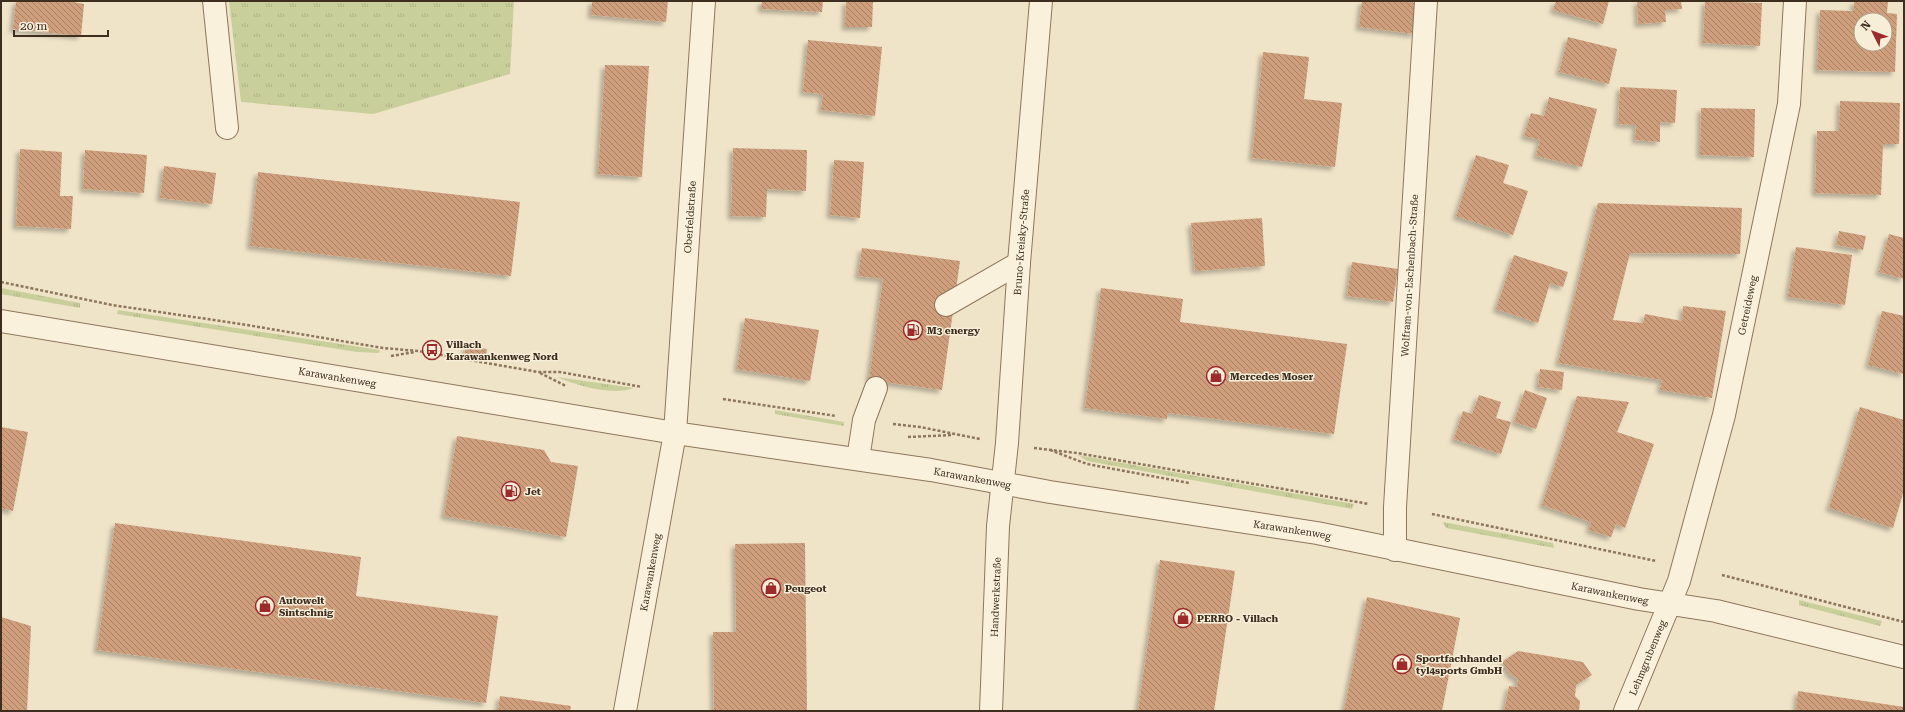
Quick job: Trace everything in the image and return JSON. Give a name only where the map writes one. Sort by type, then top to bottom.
[{"type":"street","points":[[214,1],[227,128]]},
{"type":"street","name":"Oberfeldstraße","points":[[675,433],[704,1]]},
{"type":"street","name":"Bruno-Kreisky-Straße","points":[[1003,483],[1019,263],[1041,1]]},
{"type":"street","name":"Wolfram-von-Eschenbach-Straße","points":[[1395,550],[1395,507],[1426,1]]},
{"type":"street","name":"Getreideweg","points":[[1669,604],[1679,581],[1724,415],[1789,104],[1795,1]]},
{"type":"street","points":[[946,304],[1019,263]]},
{"type":"street","name":"Karawankenweg","points":[[1,321],[675,433],[858,459],[1317,533],[1395,550],[1669,604],[1716,611],[1904,657]]},
{"type":"street","points":[[858,459],[864,420],[876,388]]},
{"type":"street","name":"Karawankenweg","points":[[625,711],[675,433]]},
{"type":"street","name":"Handwerkstraße","points":[[991,711],[998,526],[1003,483]]},
{"type":"street","name":"Lehmgrubenweg","points":[[1625,711],[1669,604]]},
{"type":"path","points":[[1,282],[95,302],[241,324],[383,348],[418,351],[538,372],[560,372],[642,387]]},
{"type":"path","points":[[390,357],[418,351]]},
{"type":"path","points":[[904,437],[957,435]]},
{"type":"path","points":[[1050,450],[1077,453],[1369,504]]},
{"type":"path","points":[[1432,514],[1662,562]]},
{"type":"path","points":[[1722,575],[1904,622]]},
{"type":"green space","points":[[229,1],[514,1],[510,74],[373,114],[241,102]]},
{"type":"green space","points":[[1,288],[80,303],[80,308],[1,294]]},
{"type":"green space","points":[[118,310],[380,350],[379,353],[357,352],[117,314]]},
{"type":"green space","points":[[557,377],[634,388],[616,391],[595,389],[575,384]]},
{"type":"green space","points":[[775,410],[844,422],[844,426],[775,414]]},
{"type":"green space","points":[[1078,455],[1354,504],[1352,509],[1087,461]]},
{"type":"green space","points":[[1443,522],[1553,543],[1554,548],[1446,528]]},
{"type":"green space","points":[[1799,600],[1882,621],[1880,626],[1799,605]]},
{"type":"building","points":[[16,1],[68,1],[84,4],[81,36],[13,29]]},
{"type":"building","points":[[592,1],[668,1],[666,22],[591,15]]},
{"type":"building","points":[[762,1],[823,1],[822,12],[761,9]]},
{"type":"building","points":[[846,1],[873,1],[872,27],[845,27]]},
{"type":"building","points":[[1362,1],[1402,1],[1418,3],[1415,34],[1359,27]]},
{"type":"building","points":[[1556,1],[1609,1],[1603,24],[1553,10]]},
{"type":"building","points":[[1637,1],[1681,1],[1682,9],[1665,10],[1666,22],[1638,24]]},
{"type":"building","points":[[1705,1],[1762,3],[1760,46],[1703,43]]},
{"type":"building","points":[[1854,1],[1888,1],[1887,12],[1853,12],[1853,52],[1893,52],[1893,14],[1897,14],[1895,72],[1817,70],[1820,10],[1854,11]]},
{"type":"building","points":[[1568,37],[1617,49],[1609,84],[1559,72]]},
{"type":"building","points":[[808,40],[882,47],[875,116],[821,110],[823,94],[803,92]]},
{"type":"building","points":[[1263,52],[1309,57],[1304,99],[1342,103],[1335,167],[1252,158]]},
{"type":"building","points":[[605,65],[649,66],[642,177],[598,174]]},
{"type":"building","points":[[1620,87],[1677,90],[1675,123],[1660,122],[1660,142],[1635,140],[1636,125],[1618,124]]},
{"type":"building","points":[[1549,97],[1597,109],[1582,167],[1536,156],[1540,140],[1524,136],[1531,113],[1544,116]]},
{"type":"building","points":[[1840,101],[1900,103],[1899,144],[1883,144],[1881,195],[1815,193],[1817,131],[1839,131]]},
{"type":"building","points":[[1701,108],[1755,109],[1754,157],[1700,155]]},
{"type":"building","points":[[733,148],[807,150],[806,191],[767,189],[766,217],[731,216]]},
{"type":"building","points":[[20,149],[62,152],[60,196],[73,196],[71,229],[16,226]]},
{"type":"building","points":[[85,150],[147,155],[144,193],[83,189]]},
{"type":"building","points":[[1476,155],[1509,165],[1503,183],[1528,191],[1513,235],[1456,216]]},
{"type":"building","points":[[834,160],[864,162],[860,218],[830,215]]},
{"type":"building","points":[[164,166],[216,173],[212,204],[160,198]]},
{"type":"building","points":[[258,172],[520,202],[511,276],[250,246]]},
{"type":"building","points":[[1598,203],[1742,208],[1740,254],[1630,253],[1613,320],[1643,323],[1645,314],[1682,321],[1683,306],[1726,311],[1712,398],[1660,390],[1662,380],[1558,363]]},
{"type":"building","points":[[1262,218],[1265,266],[1195,271],[1191,223]]},
{"type":"building","points":[[1839,231],[1866,236],[1863,250],[1836,245]]},
{"type":"building","points":[[1889,234],[1904,238],[1904,279],[1879,272]]},
{"type":"building","points":[[1796,247],[1852,255],[1845,305],[1788,297]]},
{"type":"building","name":"M3 energy","points":[[862,248],[960,261],[942,390],[869,380],[883,279],[858,276]]},
{"type":"building","points":[[1514,255],[1568,272],[1563,287],[1550,283],[1538,323],[1496,309]]},
{"type":"building","points":[[1352,262],[1398,269],[1393,302],[1347,296]]},
{"type":"building","name":"Mercedes Moser","points":[[1101,288],[1183,299],[1180,322],[1347,344],[1334,434],[1168,413],[1167,419],[1085,408]]},
{"type":"building","points":[[1882,311],[1904,316],[1904,374],[1868,365]]},
{"type":"building","points":[[745,318],[819,330],[810,381],[737,369]]},
{"type":"building","points":[[466,346],[487,349],[486,356],[465,354]]},
{"type":"building","points":[[1540,369],[1564,372],[1562,390],[1538,387]]},
{"type":"building","points":[[1525,390],[1547,398],[1536,429],[1514,422]]},
{"type":"building","points":[[1479,395],[1501,402],[1496,418],[1511,422],[1501,454],[1454,439],[1463,411],[1472,414]]},
{"type":"building","points":[[1577,396],[1629,402],[1617,432],[1654,444],[1625,528],[1616,524],[1611,537],[1589,530],[1591,522],[1542,505]]},
{"type":"building","points":[[1860,407],[1904,420],[1904,490],[1893,528],[1829,508]]},
{"type":"building","points":[[1,427],[28,432],[13,511],[1,508]]},
{"type":"building","name":"Jet","points":[[457,436],[544,450],[551,462],[578,466],[566,537],[444,516]]},
{"type":"building","name":"Autowelt Sintschnig","points":[[115,523],[361,557],[356,596],[498,616],[486,703],[97,650]]},
{"type":"building","name":"Peugeot","points":[[805,543],[807,711],[714,711],[713,632],[736,632],[735,544]]},
{"type":"building","points":[[1160,560],[1235,571],[1214,711],[1138,711]]},
{"type":"building","name":"Sportfachhandel tyl4sports GmbH","points":[[1367,597],[1460,618],[1442,711],[1344,711]]},
{"type":"building","points":[[1,617],[31,626],[27,711],[1,711]]},
{"type":"building","points":[[1518,651],[1583,662],[1592,675],[1576,685],[1575,696],[1580,701],[1579,711],[1504,711],[1509,686],[1517,687],[1518,679],[1511,675],[1502,662]]},
{"type":"building","points":[[1798,691],[1904,707],[1904,711],[1796,711]]},
{"type":"building","points":[[500,696],[571,706],[570,711],[498,711]]},
{"type":"place","name":"M3 energy","points":[[913,330]]},
{"type":"place","name":"Villach Karawankenweg Nord","points":[[432,350]]},
{"type":"place","name":"Mercedes Moser","points":[[1216,376]]},
{"type":"place","name":"Jet","points":[[511,491]]},
{"type":"place","name":"Peugeot","points":[[771,588]]},
{"type":"place","name":"Autowelt Sintschnig","points":[[265,606]]},
{"type":"place","name":"PERRO - Villach","points":[[1183,618]]},
{"type":"place","name":"Sportfachhandel tyl4sports GmbH","points":[[1402,664]]}]
